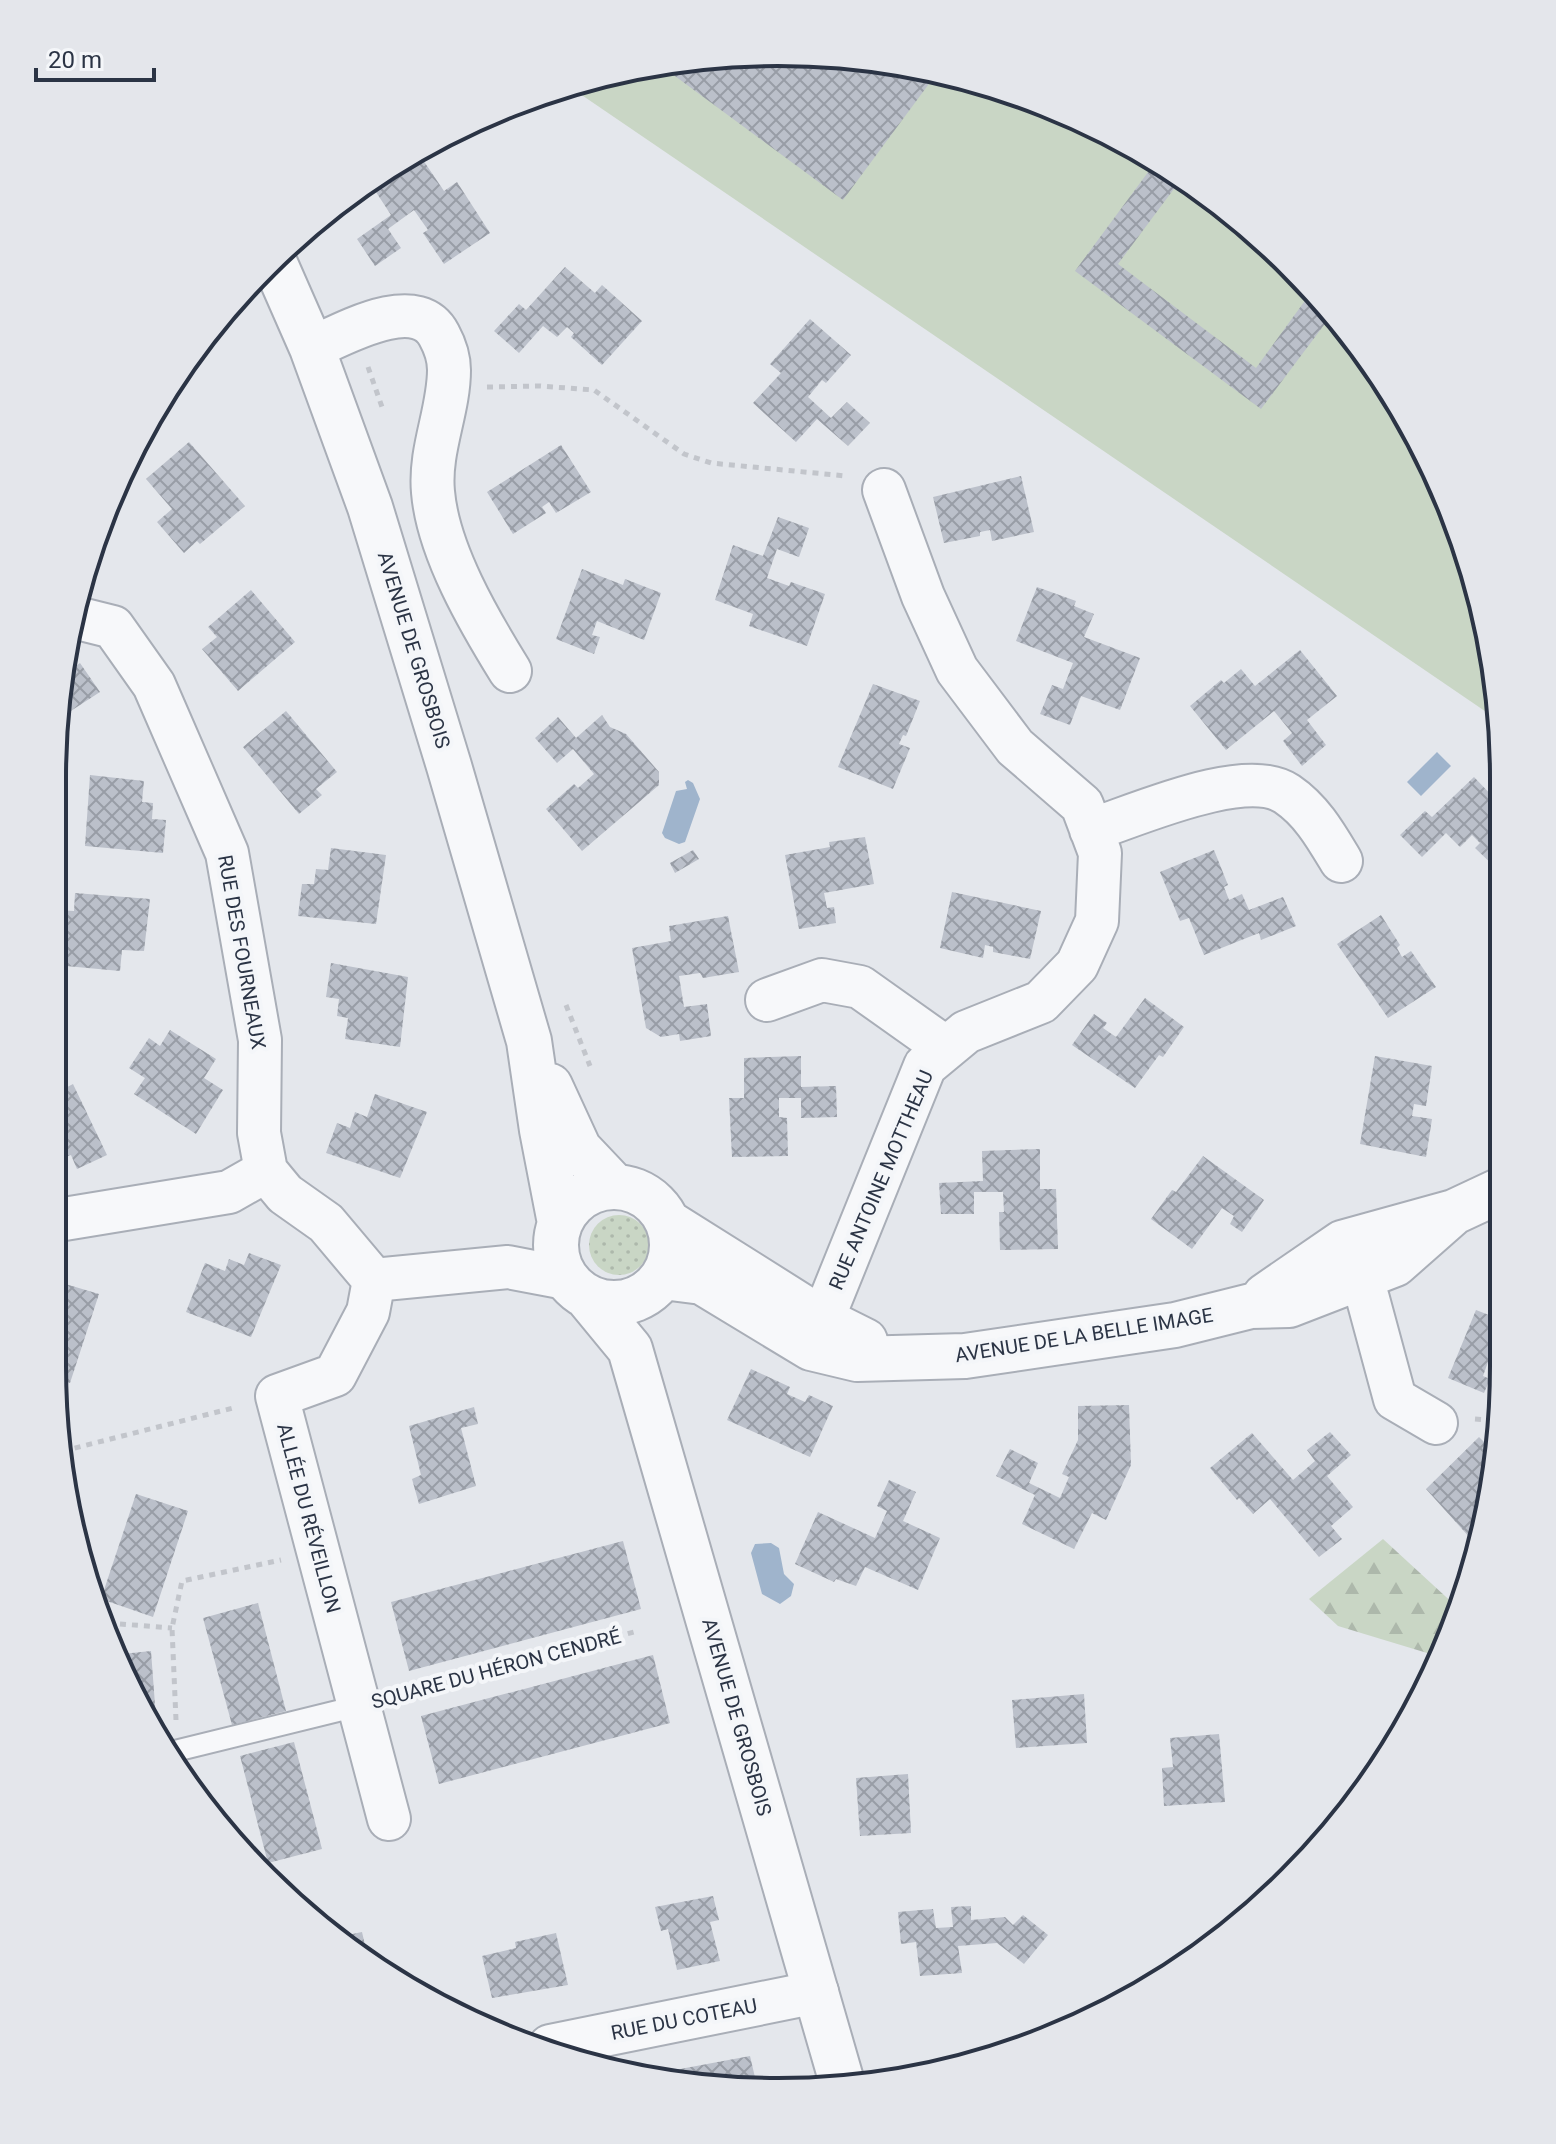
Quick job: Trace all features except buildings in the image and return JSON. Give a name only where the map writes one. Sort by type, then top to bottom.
[{"type":"street","name":"AVENUE DE GROSBOIS","points":[[279,272],[312,348],[370,507],[449,766],[529,1041],[567,1262],[630,1349],[840,2075]]},
{"type":"street","points":[[312,348],[395,316],[420,318],[434,325],[444,345],[449,370],[434,453],[433,492],[442,531],[460,581],[481,624],[510,671]]},
{"type":"street","name":"RUE ANTOINE MOTTHEAU","points":[[817,1334],[925,1066],[966,1032],[1041,1002],[1077,965],[1097,921],[1100,853],[1082,805],[1015,747],[957,670],[923,596],[884,490]]},
{"type":"street","name":"RUE DES FOURNEAUX","points":[[84,620],[113,627],[154,685],[227,853],[260,1040],[259,1133],[266,1171]]},
{"type":"street","points":[[1091,830],[1225,786],[1259,785],[1285,792],[1314,817],[1341,861]]},
{"type":"street","points":[[767,1000],[822,980],[860,987],[946,1048]]},
{"type":"street","name":"AVENUE DE GROSBOIS","points":[[529,1041],[579,1149],[615,1187]]},
{"type":"street","points":[[66,1219],[229,1192],[266,1171],[285,1194],[326,1223],[374,1280],[567,1262],[615,1304],[631,1302],[654,1286]]},
{"type":"street","points":[[567,1262],[569,1208],[582,1196],[598,1189],[615,1187],[647,1197],[660,1208],[669,1223],[673,1241],[671,1260],[654,1286],[630,1349]]},
{"type":"street","name":"AVENUE DE LA BELLE IMAGE","points":[[654,1286],[702,1282],[817,1334],[858,1338],[917,1358],[965,1356],[1175,1325],[1251,1306],[1289,1305],[1351,1260],[1395,1264],[1454,1212],[1490,1195]]},
{"type":"street","name":"AVENUE DE LA BELLE IMAGE","points":[[669,1223],[817,1334]]},
{"type":"street","points":[[1351,1260],[1395,1399],[1436,1423]]},
{"type":"street","name":"ALLÉE DU RÉVEILLON","points":[[374,1280],[368,1312],[335,1375],[277,1396],[389,1819]]},
{"type":"street","name":"RUE DU COTEAU","points":[[561,2044],[817,1992]]},
{"type":"lane","points":[[179,1750],[358,1706]]},
{"type":"path","points":[[447,383],[467,387],[540,386],[594,390],[684,454],[697,459],[746,468],[798,470],[866,479],[884,490]]},
{"type":"path","points":[[71,1449],[277,1396]]},
{"type":"path","points":[[172,1740],[172,1628],[182,1581],[318,1552]]},
{"type":"path","points":[[115,1624],[172,1628]]},
{"type":"path","name":"SQUARE DU HÉRON CENDRÉ","points":[[358,1706],[634,1632]]},
{"type":"green space","points":[[778,66],[871,72],[962,90],[1050,120],[1093,139],[1174,186],[1247,243],[1313,309],[1370,382],[1395,422],[1417,463],[1452,549],[1476,639],[1486,712],[580,94],[639,80],[731,68]]},
{"type":"green space","points":[[619,1215],[631,1217],[640,1224],[647,1233],[647,1257],[640,1266],[631,1273],[619,1275],[607,1273],[598,1266],[591,1257],[589,1245],[591,1233],[598,1224],[607,1217]]},
{"type":"green space","points":[[1383,1539],[1450,1601],[1429,1654],[1338,1626],[1309,1599]]},
{"type":"water","points":[[1437,752],[1451,766],[1421,796],[1407,782]]},
{"type":"water","points":[[685,782],[693,783],[700,799],[685,842],[679,844],[665,838],[662,833],[676,791],[687,789]]},
{"type":"water","points":[[771,1543],[779,1548],[784,1574],[794,1584],[791,1596],[780,1604],[762,1594],[751,1553],[755,1544]]}]
